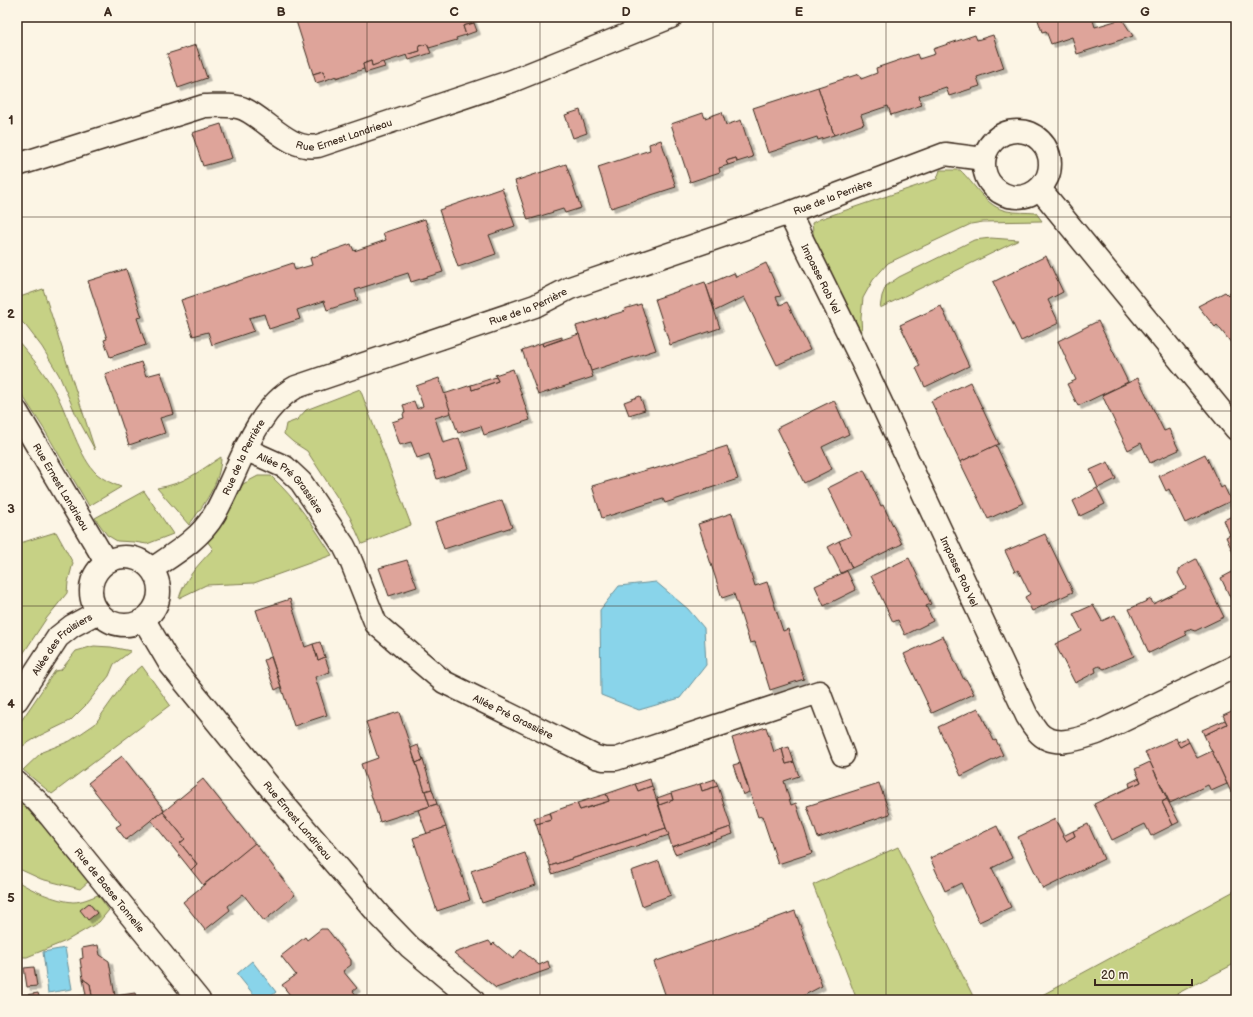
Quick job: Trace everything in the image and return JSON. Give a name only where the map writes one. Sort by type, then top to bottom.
[{"type":"street","name":"Rue Ernest Landrieau","points":[[17,166],[204,106],[223,106],[243,109],[298,144],[309,147],[318,146],[512,81],[671,17]]},
{"type":"street","points":[[1017,131],[1028,133],[1038,138],[1046,147],[1050,158],[1050,169],[1047,180],[1040,189],[1031,195],[1021,198],[1001,194],[994,188],[987,179],[984,169],[984,159],[988,148],[996,139],[1005,133],[1017,131]]},
{"type":"street","name":"Rue de la Perrière","points":[[152,569],[190,542],[204,529],[214,516],[245,449],[265,416],[276,402],[296,387],[535,306],[570,288],[789,213],[946,154],[984,159]]},
{"type":"street","points":[[1040,189],[1236,429]]},
{"type":"street","name":"Impasse Rob Vel","points":[[789,213],[857,352],[1027,716],[1039,733],[1052,741],[1074,740],[1098,733],[1236,666]]},
{"type":"street","name":"Rue Ernest Landrieau","points":[[17,412],[106,562]]},
{"type":"street","name":"Allée Pré Grassière","points":[[245,449],[285,467],[301,482],[344,546],[376,624],[444,682],[596,757],[604,759],[616,759],[819,692],[843,755]]},
{"type":"street","points":[[122,557],[132,558],[142,561],[152,569],[158,581],[160,595],[155,609],[144,620],[131,625],[119,625],[109,621],[98,612],[91,598],[92,584],[97,571],[106,562],[122,557]]},
{"type":"street","name":"Allée des Fraisiers","points":[[17,700],[58,637],[72,626],[98,612]]},
{"type":"street","name":"Rue Ernest Landrieau","points":[[144,620],[175,670],[282,802],[380,916],[410,948],[473,1000]]},
{"type":"street","name":"Rue de Basse Tonnelle","points":[[17,783],[37,801],[50,816],[199,1000]]},
{"type":"green space","points":[[940,170],[960,170],[993,205],[1007,211],[1036,213],[1042,221],[983,222],[971,224],[888,263],[873,280],[863,298],[861,317],[862,335],[858,339],[814,241],[812,223],[937,179]]},
{"type":"green space","points":[[991,238],[1019,240],[880,308],[882,296],[886,286],[899,277],[974,240]]},
{"type":"green space","points":[[43,289],[95,450],[77,417],[59,375],[42,347],[17,317],[17,298]]},
{"type":"green space","points":[[17,340],[53,388],[80,448],[91,467],[103,478],[121,487],[89,506],[44,429],[17,387]]},
{"type":"green space","points":[[360,389],[411,525],[362,544],[350,517],[307,451],[284,434],[286,424],[297,420],[306,410]]},
{"type":"green space","points":[[221,457],[215,484],[189,525],[157,488],[175,484],[198,472]]},
{"type":"green space","points":[[258,476],[271,476],[289,494],[332,555],[254,583],[206,585],[179,598],[189,578],[213,549],[207,541],[243,484]]},
{"type":"green space","points":[[144,491],[173,534],[147,544],[117,541],[107,535],[95,518]]},
{"type":"green space","points":[[56,532],[73,563],[67,593],[46,619],[17,663],[17,544]]},
{"type":"green space","points":[[94,646],[111,647],[131,651],[114,664],[109,676],[86,705],[70,721],[41,735],[17,751],[17,727],[55,671],[61,670],[76,651]]},
{"type":"green space","points":[[142,666],[170,705],[52,794],[23,770],[42,752],[70,741],[95,724],[127,679]]},
{"type":"green space","points":[[17,800],[46,829],[89,881],[80,889],[41,879],[17,868]]},
{"type":"green space","points":[[898,847],[975,1000],[857,1000],[813,885]]},
{"type":"green space","points":[[17,881],[29,888],[59,900],[73,902],[86,900],[98,895],[109,910],[99,922],[66,941],[27,957],[17,957]]},
{"type":"green space","points":[[1236,890],[1236,963],[1165,1000],[1033,1000]]},
{"type":"water","points":[[656,582],[688,609],[704,628],[706,665],[680,698],[639,710],[601,695],[600,610],[619,586]]},
{"type":"water","points":[[65,948],[72,989],[48,993],[43,952]]},
{"type":"water","points":[[252,961],[276,992],[266,1000],[258,1000],[237,974]]},
{"type":"building","points":[[306,17],[472,17],[474,23],[463,26],[466,35],[456,38],[457,40],[429,48],[427,44],[419,46],[420,51],[372,66],[371,61],[363,64],[364,69],[326,80],[323,71],[313,74],[296,21]]},
{"type":"building","points":[[1037,17],[1092,17],[1095,27],[1122,19],[1133,36],[1077,54],[1072,37],[1051,44],[1046,31],[1042,32]]},
{"type":"building","points":[[474,23],[477,31],[466,35],[463,26]]},
{"type":"building","points":[[975,35],[977,40],[993,35],[1004,68],[977,77],[980,86],[949,96],[946,87],[919,96],[922,105],[891,115],[888,106],[861,115],[864,124],[834,135],[818,87],[859,74],[861,79],[877,73],[876,68],[917,54],[919,59],[935,54],[933,49]]},
{"type":"building","points":[[427,44],[431,53],[409,60],[407,55],[420,51],[419,46]]},
{"type":"building","points":[[196,45],[207,78],[178,88],[167,54]]},
{"type":"building","points":[[371,61],[372,66],[383,62],[385,67],[365,73],[363,64]]},
{"type":"building","points":[[323,71],[326,80],[316,83],[313,74]]},
{"type":"building","points":[[818,87],[834,135],[818,140],[817,137],[768,153],[753,108]]},
{"type":"building","points":[[580,110],[587,133],[573,138],[565,115]]},
{"type":"building","points":[[722,112],[726,125],[741,120],[753,157],[737,162],[736,158],[726,161],[728,165],[719,168],[720,172],[690,182],[671,124],[703,113],[705,118]]},
{"type":"building","points":[[221,124],[232,158],[203,166],[192,133]]},
{"type":"building","points":[[661,140],[676,187],[611,208],[598,167],[650,150],[649,144]]},
{"type":"building","points":[[736,158],[737,162],[728,165],[726,161]]},
{"type":"building","points":[[566,164],[581,208],[565,213],[563,209],[528,220],[515,181]]},
{"type":"building","points":[[502,188],[515,226],[489,235],[496,254],[458,267],[439,210]]},
{"type":"building","points":[[425,219],[443,272],[411,282],[408,273],[355,290],[358,300],[327,310],[324,301],[297,310],[300,319],[269,329],[264,314],[249,318],[254,331],[212,345],[208,332],[193,336],[181,300],[293,263],[295,270],[312,265],[310,258],[351,244],[354,251],[386,240],[383,233]]},
{"type":"building","points":[[1046,256],[1063,292],[1048,300],[1059,323],[1021,341],[993,282]]},
{"type":"building","points":[[766,263],[781,296],[776,297],[780,305],[787,302],[810,350],[777,365],[744,297],[715,311],[706,285],[734,273],[736,277]]},
{"type":"building","points":[[126,269],[142,317],[137,318],[146,345],[110,357],[104,340],[107,339],[88,281]]},
{"type":"building","points":[[705,282],[720,328],[670,345],[655,299]]},
{"type":"building","points":[[1236,288],[1236,349],[1217,325],[1215,327],[1198,306],[1225,292],[1228,295]]},
{"type":"building","points":[[641,304],[656,350],[591,371],[576,326],[625,311],[624,309]]},
{"type":"building","points":[[941,306],[969,366],[925,387],[916,368],[920,366],[900,325]]},
{"type":"building","points":[[1098,321],[1128,382],[1078,406],[1067,384],[1076,380],[1058,341]]},
{"type":"building","points":[[579,334],[593,377],[538,395],[522,350],[542,343],[543,346]]},
{"type":"building","points":[[562,337],[562,339],[543,346],[542,343]]},
{"type":"building","points":[[141,362],[146,376],[161,372],[174,414],[160,418],[165,433],[129,445],[105,374]]},
{"type":"building","points":[[513,369],[530,420],[484,435],[481,426],[458,433],[444,394],[471,385],[472,390],[498,381],[495,375]]},
{"type":"building","points":[[496,377],[498,381],[472,390],[471,385]]},
{"type":"building","points":[[439,378],[451,413],[435,418],[443,443],[459,438],[469,468],[437,479],[429,454],[417,458],[411,442],[400,445],[392,422],[404,418],[403,414],[405,413],[403,405],[414,401],[417,409],[423,406],[416,386]]},
{"type":"building","points":[[1138,378],[1164,431],[1169,429],[1179,450],[1150,463],[1141,443],[1128,450],[1102,395]]},
{"type":"building","points":[[970,382],[999,444],[960,462],[931,401]]},
{"type":"building","points":[[640,396],[645,410],[629,415],[624,402]]},
{"type":"building","points":[[834,400],[849,434],[822,447],[832,469],[804,483],[777,428]]},
{"type":"building","points":[[996,445],[1023,503],[988,519],[960,462]]},
{"type":"building","points":[[727,446],[738,479],[665,503],[663,499],[602,518],[592,486],[653,468],[654,469]]},
{"type":"building","points":[[1205,454],[1221,488],[1224,486],[1231,501],[1185,523],[1169,489],[1166,491],[1159,476]]},
{"type":"building","points":[[1108,462],[1116,479],[1098,488],[1090,470]]},
{"type":"building","points":[[864,470],[881,506],[883,505],[902,544],[852,568],[839,541],[851,536],[828,488]]},
{"type":"building","points":[[1097,488],[1105,504],[1080,516],[1073,501]]},
{"type":"building","points":[[502,500],[512,527],[444,549],[435,522]]},
{"type":"building","points":[[732,513],[755,586],[767,582],[783,631],[788,629],[804,679],[770,690],[755,642],[750,643],[734,594],[722,598],[698,524]]},
{"type":"building","points":[[1236,514],[1236,559],[1226,537],[1230,535],[1224,520]]},
{"type":"building","points":[[1045,534],[1073,592],[1032,611],[1025,597],[1030,594],[1018,570],[1015,572],[1005,551]]},
{"type":"building","points":[[839,541],[852,568],[841,573],[828,547]]},
{"type":"building","points":[[909,558],[931,604],[926,606],[933,621],[905,635],[898,620],[893,622],[871,576]]},
{"type":"building","points":[[1196,559],[1224,617],[1195,631],[1189,629],[1184,631],[1187,635],[1149,653],[1129,609],[1151,599],[1153,604],[1186,588],[1178,573],[1181,567]]},
{"type":"building","points":[[407,560],[417,587],[389,596],[379,568]]},
{"type":"building","points":[[1236,570],[1236,610],[1221,578]]},
{"type":"building","points":[[847,571],[856,590],[824,606],[815,586]]},
{"type":"building","points":[[290,599],[305,647],[313,644],[318,660],[325,657],[330,672],[315,677],[327,715],[294,726],[256,610]]},
{"type":"building","points":[[1093,605],[1102,621],[1115,615],[1134,656],[1104,669],[1099,666],[1095,668],[1096,672],[1075,683],[1055,644],[1082,631],[1073,614]]},
{"type":"building","points":[[943,636],[964,680],[966,679],[974,694],[932,713],[904,654]]},
{"type":"building","points":[[320,642],[325,657],[318,660],[313,644]]},
{"type":"building","points":[[271,657],[281,687],[275,690],[264,660]]},
{"type":"building","points":[[978,708],[994,741],[996,740],[1003,755],[961,776],[938,727]]},
{"type":"building","points":[[1236,709],[1236,789],[1231,792],[1204,735],[1227,724],[1223,715]]},
{"type":"building","points":[[399,712],[430,806],[380,822],[361,764],[378,758],[366,722]]},
{"type":"building","points":[[1225,720],[1227,724],[1204,735],[1202,730]]},
{"type":"building","points":[[766,727],[774,752],[782,749],[786,764],[794,762],[799,776],[784,781],[791,805],[796,803],[812,853],[778,864],[762,816],[758,817],[732,738]]},
{"type":"building","points":[[1176,738],[1180,747],[1189,742],[1197,758],[1212,751],[1227,784],[1211,791],[1208,785],[1170,803],[1145,752]]},
{"type":"building","points":[[1187,738],[1189,742],[1180,747],[1177,742]]},
{"type":"building","points":[[418,745],[423,760],[416,763],[411,748]]},
{"type":"building","points":[[789,747],[794,762],[786,764],[782,749]]},
{"type":"building","points":[[122,756],[164,810],[126,840],[116,827],[121,824],[88,783]]},
{"type":"building","points":[[423,760],[432,789],[425,791],[416,763]]},
{"type":"building","points":[[1150,762],[1167,799],[1162,802],[1173,825],[1151,836],[1145,824],[1112,840],[1094,804],[1141,782],[1135,769]]},
{"type":"building","points":[[740,763],[749,792],[743,795],[733,765]]},
{"type":"building","points":[[1139,778],[1141,782],[1130,787],[1129,783]]},
{"type":"building","points":[[203,779],[255,844],[203,885],[191,870],[197,864],[180,843],[185,839],[163,812]]},
{"type":"building","points":[[650,779],[652,786],[638,791],[635,784]]},
{"type":"building","points":[[715,779],[718,786],[702,791],[700,784]]},
{"type":"building","points":[[879,783],[890,814],[818,838],[807,806]]},
{"type":"building","points":[[635,784],[638,791],[652,786],[666,828],[550,866],[536,824],[551,820],[549,813],[577,803],[580,810],[609,801],[606,794]]},
{"type":"building","points":[[700,784],[702,791],[718,786],[731,827],[672,847],[659,805],[673,800],[671,793]]},
{"type":"building","points":[[432,789],[437,804],[430,806],[425,791]]},
{"type":"building","points":[[671,793],[673,800],[659,805],[657,798]]},
{"type":"building","points":[[606,794],[609,801],[580,810],[577,803]]},
{"type":"building","points":[[1167,799],[1179,822],[1173,825],[1162,802]]},
{"type":"building","points":[[437,804],[446,827],[427,834],[418,810]]},
{"type":"building","points":[[163,812],[185,839],[180,843],[197,864],[191,870],[151,820]]},
{"type":"building","points":[[549,813],[551,820],[536,824],[534,818]]},
{"type":"building","points":[[1055,819],[1066,841],[1075,836],[1073,831],[1088,824],[1104,859],[1043,889],[1018,837]]},
{"type":"building","points":[[997,826],[1012,858],[992,868],[1011,907],[979,922],[961,883],[945,891],[930,858]]},
{"type":"building","points":[[446,827],[470,900],[437,911],[413,838]]},
{"type":"building","points":[[731,827],[733,834],[675,854],[672,847]]},
{"type":"building","points":[[666,828],[669,835],[552,874],[550,866]]},
{"type":"building","points":[[1073,831],[1075,836],[1066,841],[1063,836]]},
{"type":"building","points":[[255,843],[295,895],[264,921],[243,894],[228,906],[230,910],[205,930],[183,902]]},
{"type":"building","points":[[525,853],[536,885],[482,903],[471,871]]},
{"type":"building","points":[[659,861],[671,895],[642,906],[631,871]]},
{"type":"building","points":[[89,903],[97,913],[88,920],[80,910]]},
{"type":"building","points":[[795,911],[822,986],[795,1000],[655,1000],[666,997],[654,962]]},
{"type":"building","points":[[321,929],[327,929],[351,960],[351,965],[343,971],[357,988],[353,991],[360,1000],[294,1000],[282,985],[296,975],[281,956],[305,937],[307,940]]},
{"type":"building","points":[[489,941],[492,945],[494,943],[513,959],[521,950],[539,965],[548,961],[550,969],[496,988],[454,953]]},
{"type":"building","points":[[98,945],[100,955],[109,961],[115,996],[135,993],[137,1000],[90,1000],[92,996],[90,984],[83,979],[80,959],[83,958],[82,948]]},
{"type":"building","points":[[34,967],[37,986],[27,987],[24,968]]},
{"type":"building","points":[[83,979],[90,984],[92,996],[90,1000],[57,1000],[86,995]]},
{"type":"building","points":[[38,993],[40,1000],[21,1000],[20,996]]}]
